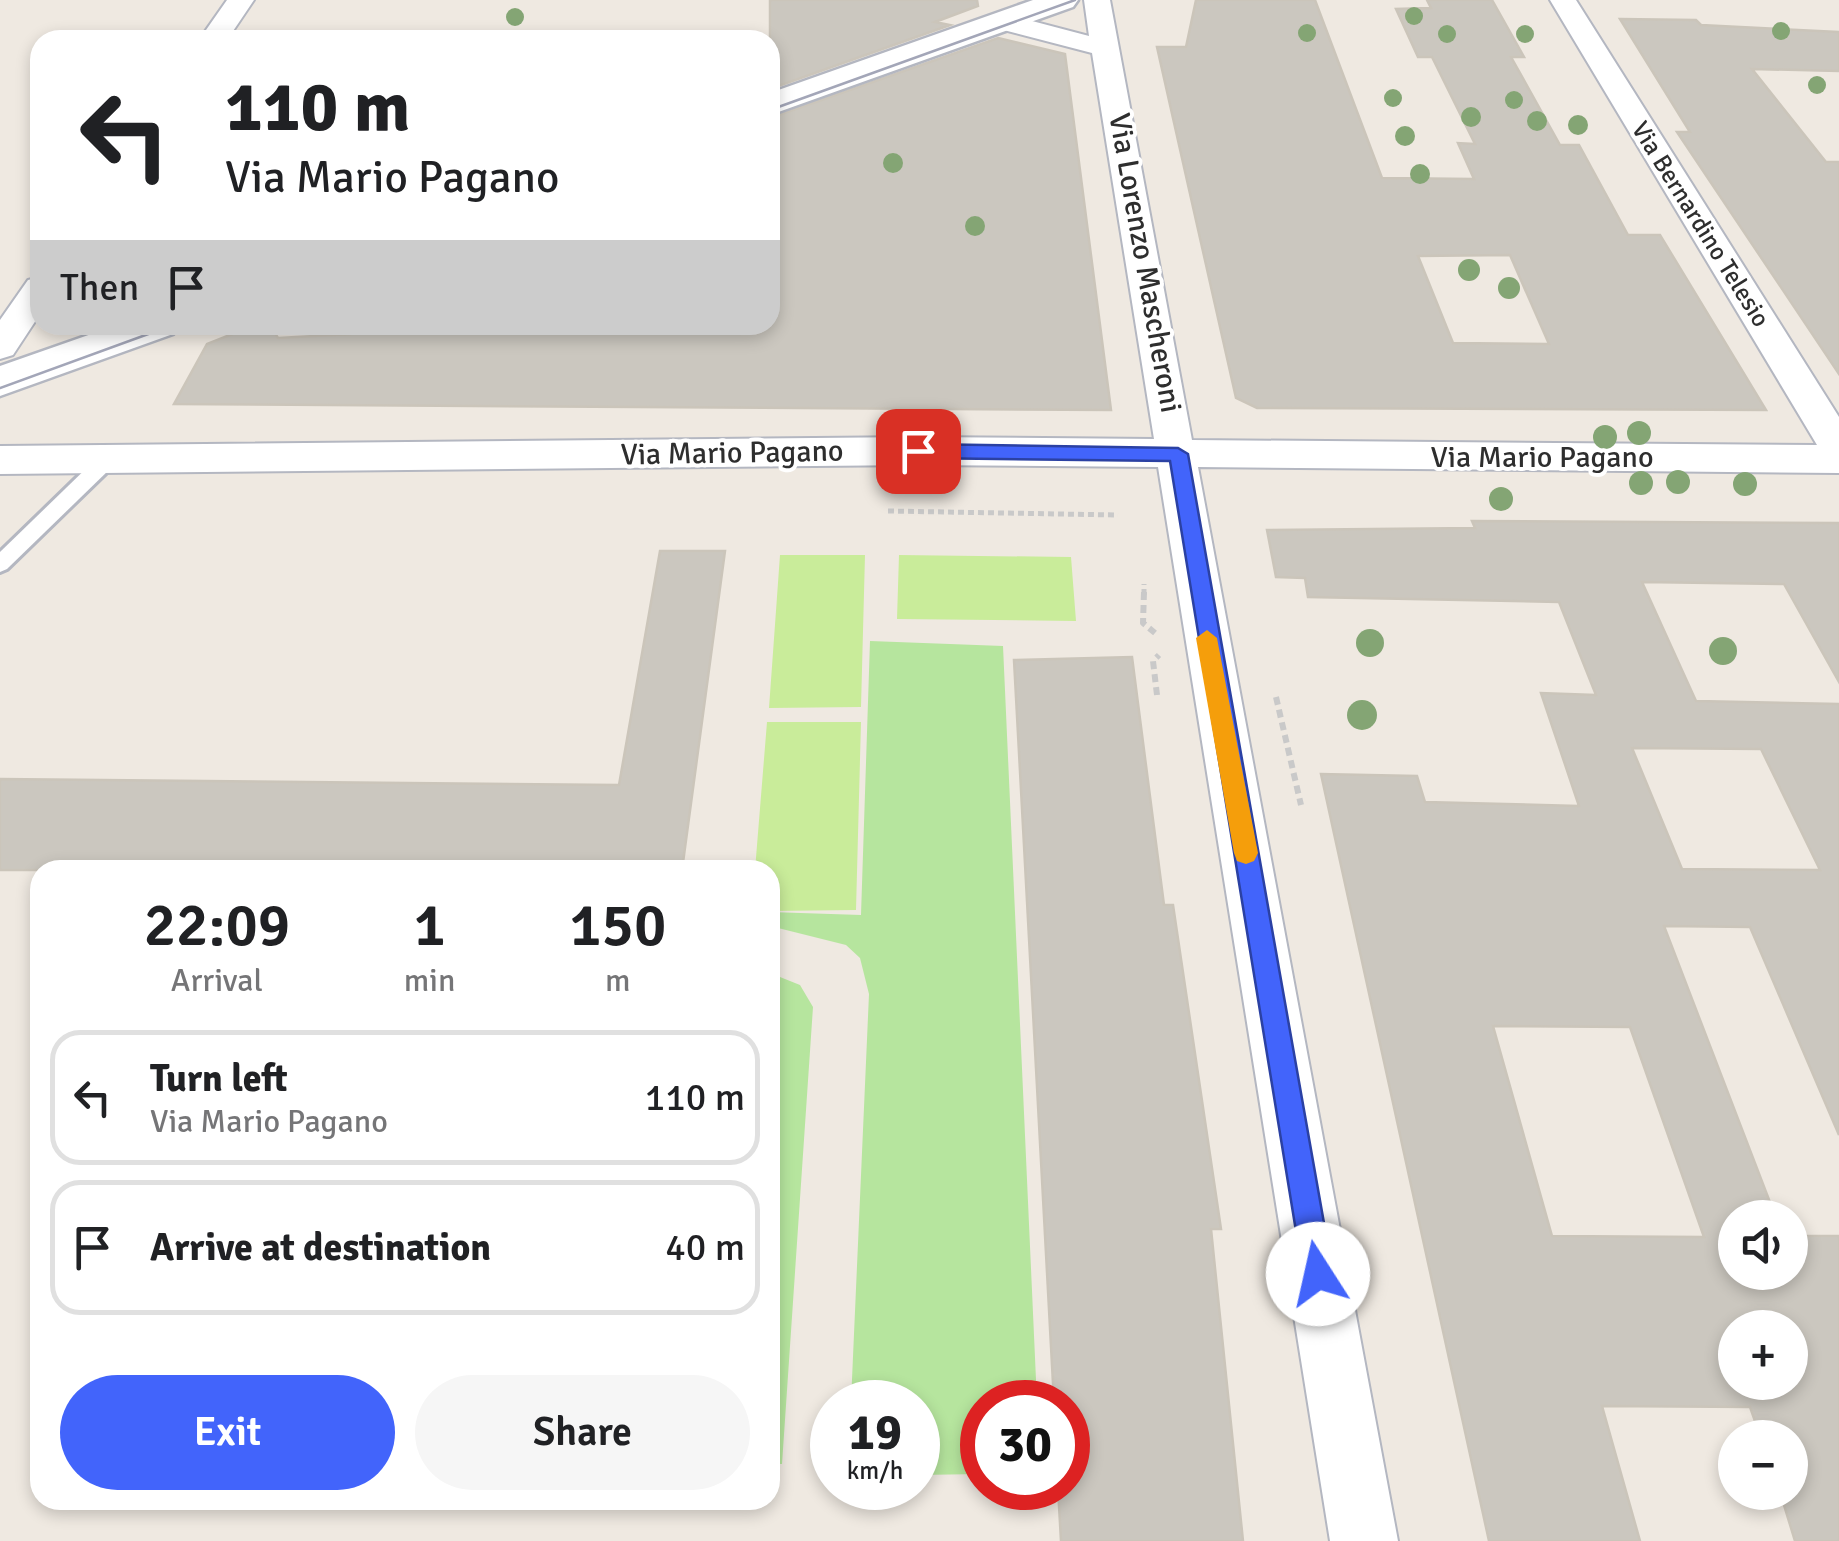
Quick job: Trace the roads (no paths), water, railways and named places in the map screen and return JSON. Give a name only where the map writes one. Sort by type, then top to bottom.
[{"type":"main road","points":[[780,100],[1062,0]]},
{"type":"main road","points":[[0,382],[130,335]]},
{"type":"street","points":[[221,30],[241,0]]},
{"type":"street","name":"Via Lorenzo Mascheroni","points":[[1098,0],[1364,1541]]},
{"type":"street","name":"Via Bernardino Telesio","points":[[1563,0],[1839,449]]},
{"type":"street","points":[[1002,21],[1108,49]]},
{"type":"street","points":[[0,347],[30,303]]},
{"type":"street","name":"Via Mario Pagano","points":[[0,460],[105,462],[918,451],[1839,459]]},
{"type":"lane","points":[[0,564],[105,462]]},
{"type":"tram line","points":[[780,106],[1075,0]]},
{"type":"tram line","points":[[0,388],[146,335]]}]
